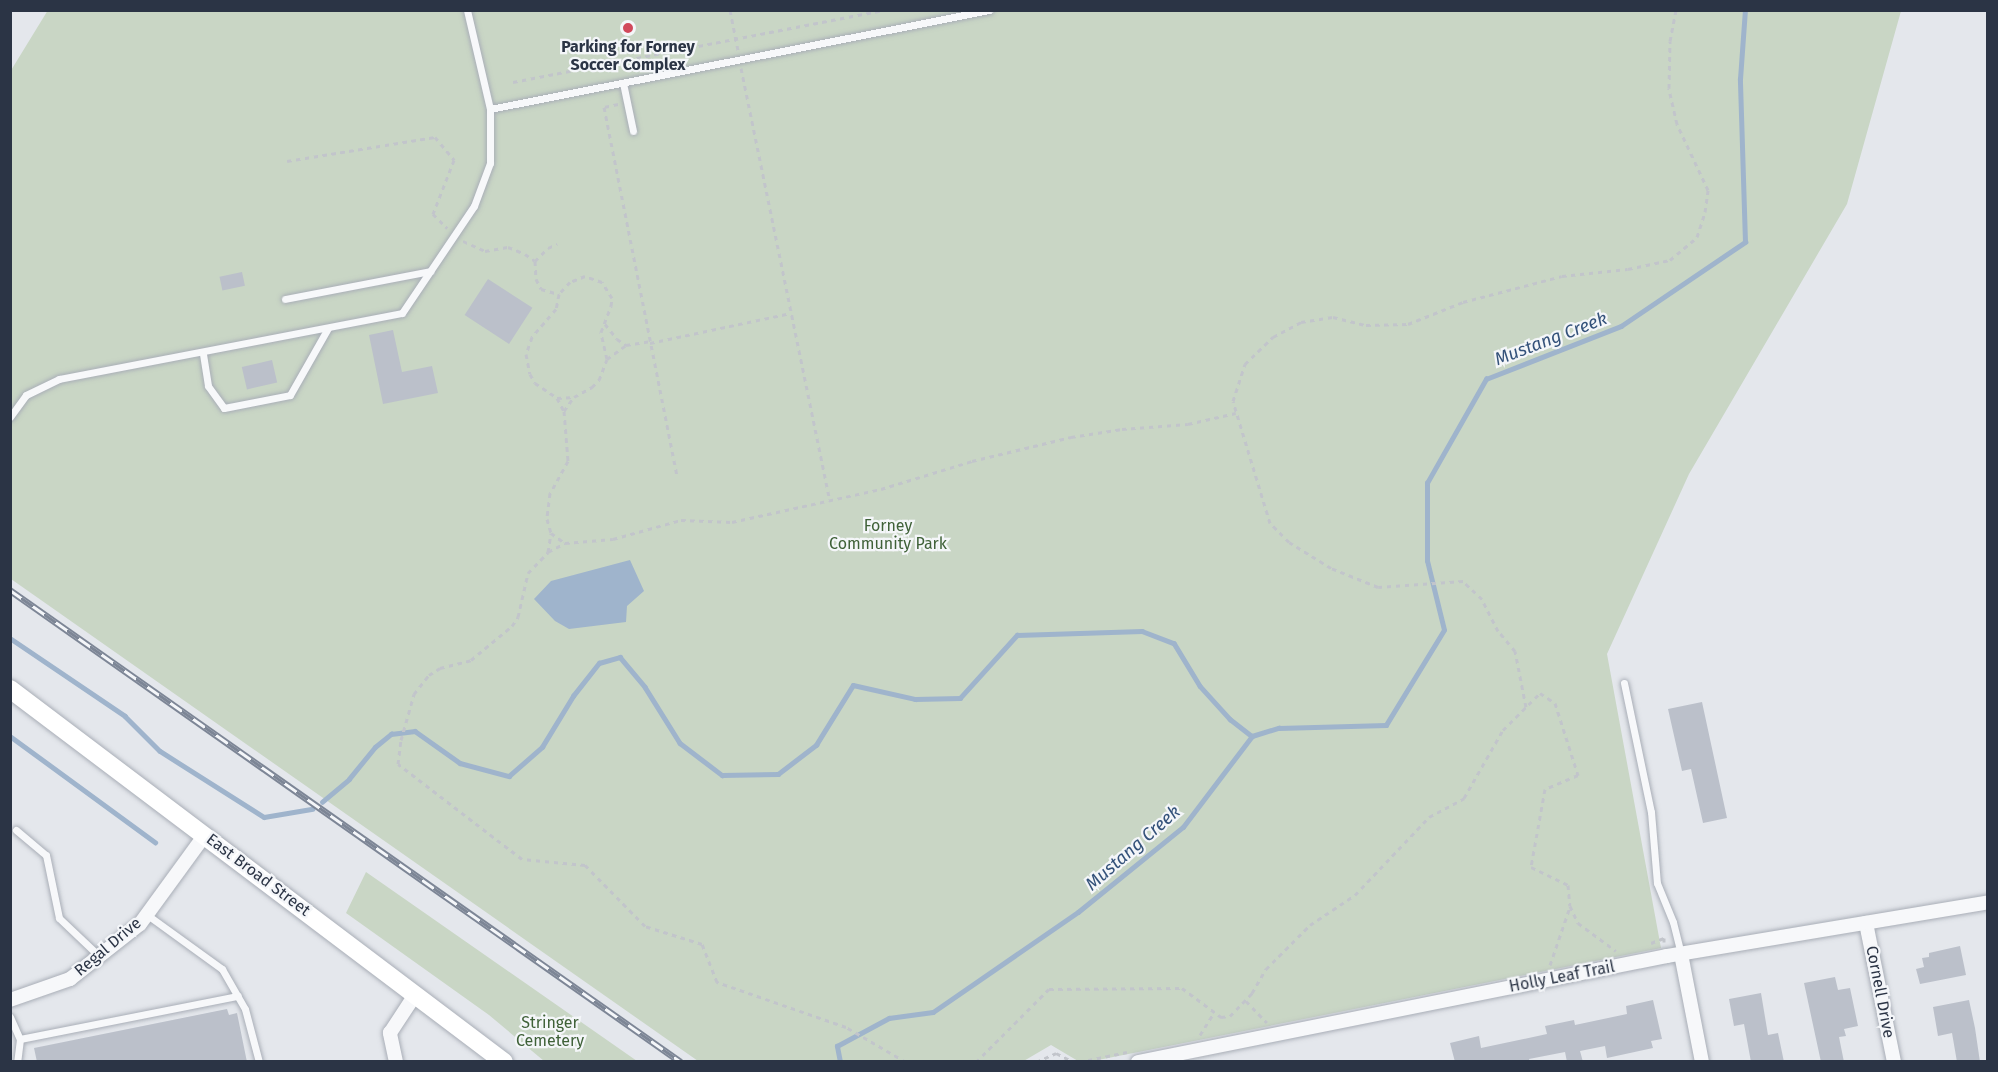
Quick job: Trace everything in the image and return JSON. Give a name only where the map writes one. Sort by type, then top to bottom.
[{"type":"main road","name":"East Broad Street","points":[[10,689],[504,1062]]},
{"type":"street","name":"Regal Drive","points":[[10,1000],[70,979],[140,924],[205,835]]},
{"type":"street","name":"Holly Leaf Trail","points":[[1138,1062],[1681,954],[1988,902]]},
{"type":"street","name":"Cornell Drive","points":[[1866,923],[1894,1062]]},
{"type":"street","points":[[1681,954],[1702,1062]]},
{"type":"street","points":[[396,1062],[390,1033],[415,995]]},
{"type":"lane","points":[[10,417],[26,394],[59,379],[203,354],[402,313],[474,206],[490,163],[490,109],[467,10]]},
{"type":"lane","points":[[490,109],[989,10]]},
{"type":"lane","points":[[623,82],[633,131]]},
{"type":"lane","points":[[285,299],[430,271]]},
{"type":"lane","points":[[203,354],[208,386],[224,408],[290,395],[328,328]]},
{"type":"lane","points":[[1624,683],[1651,812],[1657,883],[1681,954]]},
{"type":"lane","points":[[15,830],[46,855],[60,918],[99,956]]},
{"type":"lane","points":[[146,914],[222,969],[245,1009],[259,1062]]},
{"type":"lane","points":[[20,1039],[238,996]]},
{"type":"lane","points":[[10,1017],[20,1039],[17,1062]]},
{"type":"path","points":[[730,10],[830,501]]},
{"type":"path","points":[[513,82],[885,10]]},
{"type":"path","points":[[1526,707],[1515,651],[1498,631],[1482,599],[1463,581],[1378,587],[1331,568],[1289,542],[1270,524],[1233,401],[1245,364],[1273,337],[1301,322],[1333,317],[1366,325],[1408,324],[1463,302],[1562,276],[1671,260],[1697,237],[1705,212],[1708,190],[1677,124],[1669,88],[1670,41],[1676,10]]},
{"type":"path","points":[[627,102],[604,107],[677,476]]},
{"type":"path","points":[[287,161],[435,137],[454,160],[433,214],[454,236],[485,251],[516,249],[535,261]]},
{"type":"path","points":[[557,244],[548,248],[535,261],[537,284],[541,289],[559,294]]},
{"type":"path","points":[[548,552],[551,533],[548,519],[550,493],[568,461],[564,411],[557,399],[535,383],[530,374],[526,354],[532,337],[556,309],[559,294],[578,277],[593,276],[602,282],[612,298],[601,333],[607,359],[599,380],[592,387],[574,397],[557,399]]},
{"type":"path","points":[[607,359],[627,345],[791,313]]},
{"type":"path","points":[[605,324],[617,339],[627,345]]},
{"type":"path","points":[[564,411],[574,397]]},
{"type":"path","points":[[906,1062],[886,1048],[846,1027],[717,982],[702,944],[645,926],[585,865],[522,859],[398,764],[401,740],[414,694],[429,675],[440,668],[471,660],[512,626],[518,617],[528,573],[548,552],[565,543],[613,539],[681,520],[732,522],[830,501],[972,461],[1071,437],[1122,429],[1188,424],[1236,414]]},
{"type":"path","points":[[551,533],[565,543]]},
{"type":"path","points":[[976,1062],[1049,988],[1182,988],[1221,1017],[1230,1016],[1246,1001],[1266,969],[1310,925],[1355,895],[1429,817],[1464,798],[1503,730],[1540,693],[1555,703],[1578,775],[1545,789],[1531,867],[1568,885],[1570,906],[1578,923],[1616,951],[1626,949]]},
{"type":"path","points":[[1550,965],[1570,906]]},
{"type":"path","points":[[1645,944],[1664,938],[1665,943]]},
{"type":"path","points":[[1246,1001],[1267,1023]]},
{"type":"path","points":[[1200,1037],[1215,1012]]},
{"type":"path","points":[[1036,1062],[1056,1053],[1074,1062]]},
{"type":"green space","name":"Forney Community Park","points":[[48,10],[1901,11],[1847,204],[1689,474],[1607,654],[1661,948],[1088,1062],[1078,1061],[1051,1045],[1022,1062],[698,1061],[11,579],[10,72]]},
{"type":"green space","name":"Stringer Cemetery","points":[[366,872],[637,1061],[544,1061],[489,1015],[346,913]]},
{"type":"water","points":[[630,560],[644,591],[627,606],[626,622],[569,629],[555,621],[534,599],[551,581]]},
{"type":"building","points":[[242,272],[245,286],[222,290],[220,277]]},
{"type":"building","points":[[488,279],[532,308],[509,344],[465,315]]},
{"type":"building","points":[[393,330],[402,372],[432,366],[438,393],[383,404],[369,335]]},
{"type":"building","points":[[272,360],[277,382],[247,389],[242,367]]},
{"type":"building","points":[[1702,702],[1727,818],[1703,823],[1691,769],[1682,771],[1668,709]]},
{"type":"building","points":[[1960,946],[1966,975],[1920,984],[1916,969],[1924,967],[1922,958],[1929,957],[1929,953]]},
{"type":"building","points":[[1835,977],[1838,990],[1850,988],[1858,1026],[1844,1029],[1846,1036],[1839,1037],[1844,1062],[1821,1062],[1804,983]]},
{"type":"building","points":[[1761,993],[1768,1035],[1778,1033],[1784,1062],[1751,1062],[1744,1024],[1734,1026],[1729,999]]},
{"type":"building","points":[[1653,1000],[1662,1039],[1651,1041],[1653,1048],[1607,1058],[1605,1046],[1580,1051],[1583,1062],[1567,1062],[1565,1052],[1529,1059],[1530,1062],[1455,1062],[1450,1043],[1479,1036],[1481,1048],[1547,1034],[1545,1026],[1574,1020],[1575,1025],[1627,1014],[1626,1006]]},
{"type":"building","points":[[1969,1000],[1980,1062],[1957,1062],[1952,1033],[1938,1036],[1933,1007]]},
{"type":"building","points":[[227,1009],[229,1015],[237,1013],[247,1062],[37,1062],[34,1048]]},
{"type":"waterway","name":"Mustang Creek","points":[[840,1062],[837,1046],[889,1018],[933,1012],[1078,912],[1183,827],[1252,736],[1279,728],[1386,725],[1444,630],[1427,561],[1427,483],[1486,379],[1621,326],[1745,242],[1740,79],[1745,10]]},
{"type":"waterway","points":[[322,802],[349,779],[375,747],[391,734],[415,731],[460,763],[509,776],[542,747],[573,696],[599,663],[620,657],[645,687],[680,743],[722,775],[778,774],[816,745],[853,685],[915,699],[960,698],[1017,635],[1142,631],[1174,643],[1200,686],[1230,719],[1252,736]]},
{"type":"waterway","points":[[10,638],[125,716],[160,751],[264,817],[312,809]]},
{"type":"waterway","points":[[10,736],[155,842]]},
{"type":"railway","points":[[10,590],[681,1062]]},
{"type":"place","name":"Parking for Forney Soccer Complex","points":[[628,28]]}]
